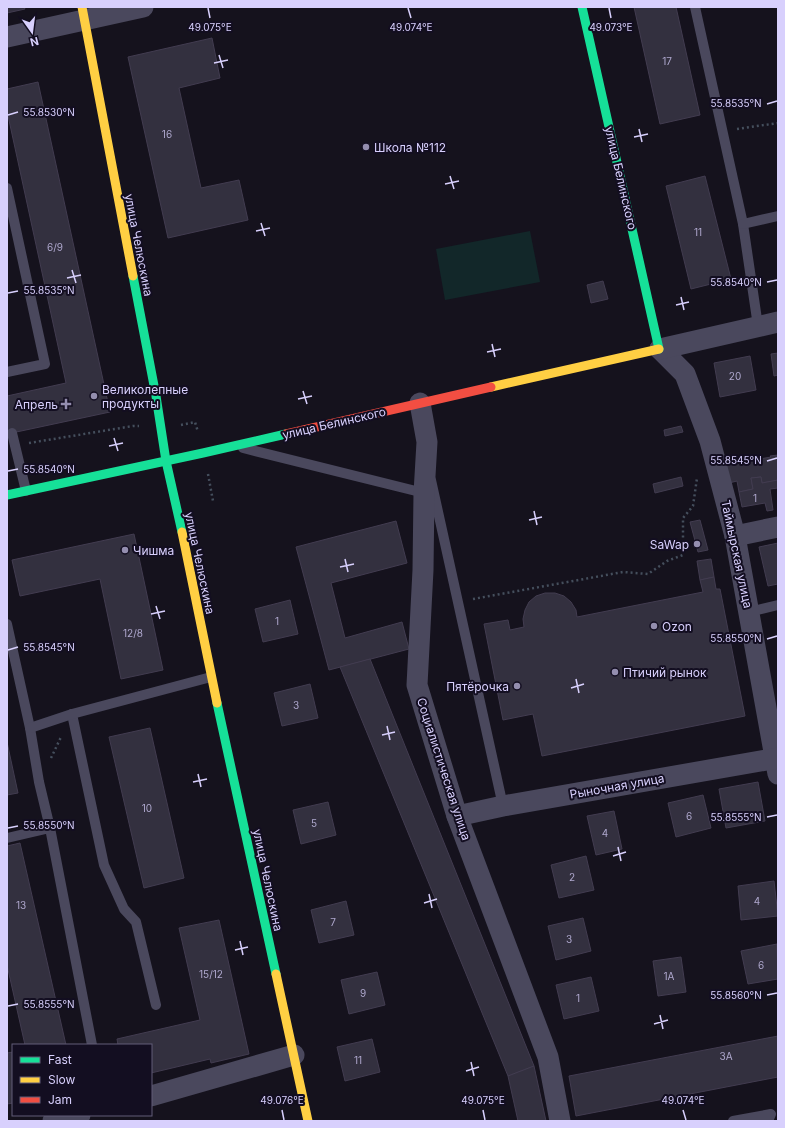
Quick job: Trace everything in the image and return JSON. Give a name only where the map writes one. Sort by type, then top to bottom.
[{"type":"main road","name":"улица Белинского","points":[[7,495],[203,453],[660,350],[582,7]]},
{"type":"main road","name":"улица Челюскина","points":[[83,13],[166,461],[211,677],[308,1121]]},
{"type":"street","points":[[7,37],[83,13],[143,7]]},
{"type":"street","name":"улица Белинского","points":[[660,350],[768,324]]},
{"type":"street","name":"Таймырская улица","points":[[660,350],[685,374],[710,441],[735,536],[777,764]]},
{"type":"street","name":"Социалистическая улица","points":[[420,404],[427,442],[424,493],[423,570],[417,685],[457,816],[548,1057],[560,1121]]},
{"type":"street","points":[[735,536],[778,526]]},
{"type":"street","name":"Рыночная улица","points":[[457,816],[503,806],[777,764]]},
{"type":"street","points":[[152,1096],[294,1055]]},
{"type":"street","points":[[53,1121],[76,1116]]},
{"type":"lane","points":[[695,7],[743,224],[768,324]]},
{"type":"lane","points":[[7,188],[45,364],[7,372]]},
{"type":"lane","points":[[743,224],[778,216]]},
{"type":"lane","points":[[12,433],[26,491]]},
{"type":"lane","points":[[232,446],[424,493]]},
{"type":"lane","points":[[426,456],[503,806]]},
{"type":"lane","points":[[749,612],[778,605]]},
{"type":"lane","points":[[7,624],[30,728],[39,782],[50,828],[92,1044]]},
{"type":"lane","points":[[30,728],[72,714],[211,677]]},
{"type":"lane","points":[[72,714],[104,866],[124,909],[136,922],[156,1005]]},
{"type":"lane","points":[[7,838],[50,828]]},
{"type":"lane","points":[[734,1121],[772,1116]]},
{"type":"path","points":[[722,131],[778,123]]},
{"type":"path","points":[[15,446],[133,426],[161,430],[195,422],[213,501]]},
{"type":"path","points":[[458,602],[623,572],[648,574],[667,561],[683,555],[683,518],[692,506],[698,474]]},
{"type":"path","points":[[39,782],[72,714]]},
{"type":"green space","points":[[530,231],[540,282],[445,300],[436,249]]},
{"type":"building","points":[[7,7],[24,7],[25,9],[7,13]]},
{"type":"building","points":[[634,7],[676,7],[700,115],[660,124]]},
{"type":"building","points":[[212,38],[220,78],[179,88],[201,188],[239,180],[248,220],[168,238],[128,57]]},
{"type":"building","points":[[38,82],[110,412],[7,434],[7,396],[66,383],[7,111],[7,89]]},
{"type":"building","points":[[705,176],[731,279],[691,289],[666,186]]},
{"type":"building","points":[[603,281],[608,299],[591,303],[587,285]]},
{"type":"building","points":[[778,353],[778,375],[774,376],[771,354]]},
{"type":"building","points":[[750,356],[756,390],[720,397],[714,363]]},
{"type":"building","points":[[681,426],[683,432],[665,436],[664,430]]},
{"type":"building","points":[[778,455],[778,480],[762,483],[761,477],[751,478],[753,489],[739,492],[737,481],[729,483],[726,465]]},
{"type":"building","points":[[681,477],[683,486],[655,493],[653,484]]},
{"type":"building","points":[[761,477],[762,483],[778,480],[778,488],[770,489],[773,510],[767,511],[765,503],[742,507],[739,492],[753,489],[751,478]]},
{"type":"building","points":[[700,520],[708,550],[698,552],[690,522]]},
{"type":"building","points":[[396,521],[407,563],[331,583],[345,638],[402,622],[409,649],[329,670],[296,547]]},
{"type":"building","points":[[134,534],[163,670],[121,679],[100,579],[20,596],[12,560]]},
{"type":"building","points":[[778,543],[778,584],[768,586],[759,547]]},
{"type":"building","points":[[711,559],[714,577],[700,580],[697,561]]},
{"type":"building","name":"Птичий рынок","points":[[714,577],[716,589],[720,589],[745,716],[542,756],[533,714],[503,720],[484,624],[508,620],[510,630],[524,627],[523,619],[529,602],[536,596],[545,593],[555,593],[564,596],[571,602],[576,610],[577,617],[703,592],[700,580]]},
{"type":"building","points":[[290,600],[298,634],[263,642],[255,609]]},
{"type":"building","points":[[370,659],[534,1066],[508,1076],[340,667]]},
{"type":"building","points":[[310,684],[318,718],[282,726],[274,693]]},
{"type":"building","points":[[150,728],[184,878],[144,888],[109,737]]},
{"type":"building","points":[[7,742],[18,793],[7,795]]},
{"type":"building","points":[[758,782],[765,821],[726,828],[719,789]]},
{"type":"building","points":[[703,795],[711,828],[676,837],[668,803]]},
{"type":"building","points":[[328,802],[336,835],[301,844],[293,810]]},
{"type":"building","points":[[614,811],[622,849],[596,855],[587,816]]},
{"type":"building","points":[[20,843],[66,1044],[25,1044],[7,965],[7,846]]},
{"type":"building","points":[[586,856],[594,890],[559,898],[551,865]]},
{"type":"building","points":[[774,881],[778,916],[741,920],[738,886]]},
{"type":"building","points":[[346,901],[354,935],[319,943],[311,910]]},
{"type":"building","points":[[583,918],[591,951],[556,960],[548,926]]},
{"type":"building","points":[[219,920],[249,1054],[211,1063],[210,1059],[152,1073],[152,1044],[118,1044],[117,1039],[200,1020],[179,928]]},
{"type":"building","points":[[777,944],[778,979],[748,984],[741,951]]},
{"type":"building","points":[[681,957],[686,992],[658,996],[653,961]]},
{"type":"building","points":[[377,972],[385,1005],[349,1014],[341,980]]},
{"type":"building","points":[[591,977],[599,1011],[564,1019],[556,985]]},
{"type":"building","points":[[778,1036],[778,1077],[576,1116],[569,1076]]},
{"type":"building","points":[[372,1039],[380,1072],[345,1081],[337,1047]]},
{"type":"building","points":[[12,1052],[12,1103],[7,1104],[7,1053]]},
{"type":"building","points":[[534,1066],[546,1121],[518,1121],[508,1076]]},
{"type":"traffic: fast","points":[[582,7],[659,349]]},
{"type":"traffic: fast","points":[[133,276],[156,396],[166,461],[182,532]]},
{"type":"traffic: fast","points":[[7,495],[286,434]]},
{"type":"traffic: fast","points":[[217,703],[276,974]]},
{"type":"traffic: slow","points":[[82,7],[133,276]]},
{"type":"traffic: slow","points":[[491,387],[659,349]]},
{"type":"traffic: slow","points":[[182,532],[217,703]]},
{"type":"traffic: slow","points":[[276,974],[308,1121]]},
{"type":"traffic: jam","points":[[286,434],[491,387]]},
{"type":"place","name":"Школа №112","points":[[366,147]]},
{"type":"place","name":"Великолепные продукты","points":[[94,396]]},
{"type":"place","name":"Апрель","points":[[66,404]]},
{"type":"place","name":"SaWap","points":[[697,544]]},
{"type":"place","name":"Чишма","points":[[125,550]]},
{"type":"place","name":"Ozon","points":[[654,626]]},
{"type":"place","name":"Птичий рынок","points":[[615,672]]},
{"type":"place","name":"Пятёрочка","points":[[517,686]]}]
